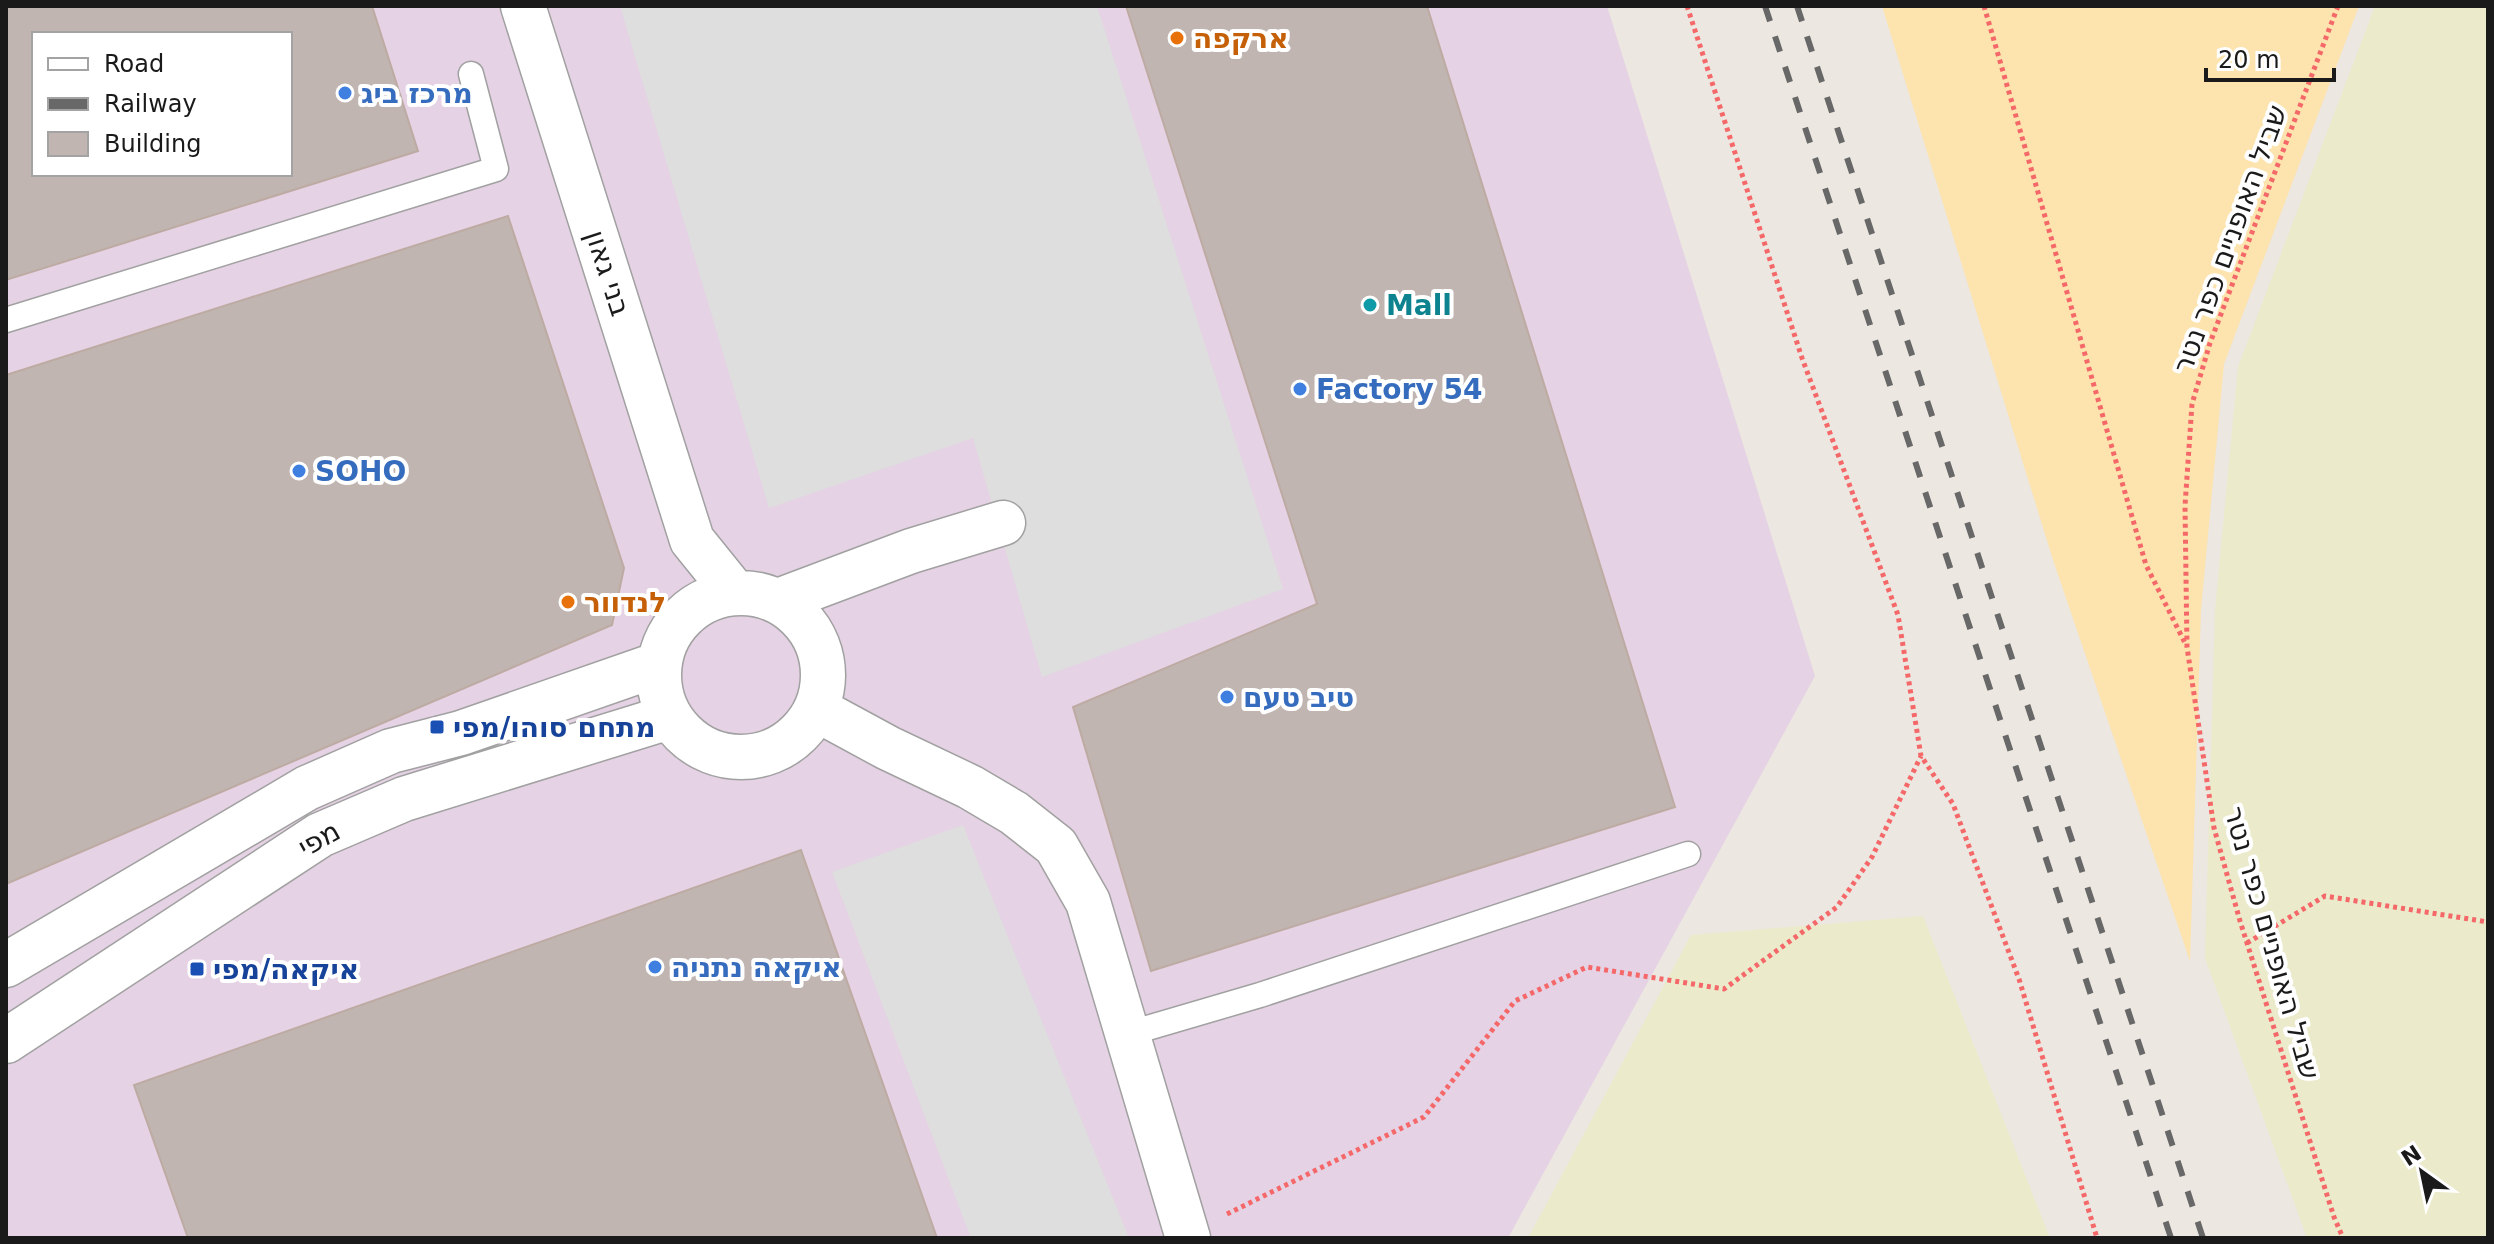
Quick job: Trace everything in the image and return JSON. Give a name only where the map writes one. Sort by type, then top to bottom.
[{"type":"street","name":"בני גאון","points":[[523,6],[692,540],[734,592]]},
{"type":"street","points":[[778,601],[911,551],[1003,523]]},
{"type":"street","name":"בני גאון","points":[[682,617],[692,540]]},
{"type":"street","points":[[811,631],[857,588],[911,551]]},
{"type":"street","points":[[734,592],[756,594],[778,601],[797,613],[811,631],[821,656],[824,683],[816,709],[802,730],[782,747],[757,756],[732,757],[707,751],[686,737],[669,717],[660,691],[659,664],[667,638],[682,617],[697,605],[715,597],[734,592]]},
{"type":"street","name":"מפי","points":[[6,965],[307,788],[391,751],[461,733],[659,664]]},
{"type":"street","points":[[816,709],[981,794],[1014,813],[1056,846],[1088,902],[1187,1236]]},
{"type":"street","name":"מפי","points":[[6,1041],[320,835],[404,799],[669,717]]},
{"type":"lane","points":[[6,320],[496,169],[471,74]]},
{"type":"lane","points":[[1127,1034],[1260,995],[1688,854]]},
{"type":"path","points":[[1687,6],[1802,358],[1898,615],[1921,756],[1953,804],[2019,979],[2097,1238]]},
{"type":"path","points":[[1984,6],[2146,565],[2187,647]]},
{"type":"path","name":"שביל האופניים כפר נטר","points":[[2338,6],[2210,343],[2192,404],[2185,506],[2187,647],[2214,828],[2247,943],[2343,1238]]},
{"type":"path","points":[[1187,1236],[1424,1117],[1515,1001],[1587,967],[1724,989],[1837,907],[1872,857],[1921,756]]},
{"type":"path","points":[[2247,943],[2325,896],[2488,922]]},
{"type":"shaded area","points":[[6,6],[1607,6],[1815,676],[1508,1238],[6,1238]]},
{"type":"shaded area","points":[[620,6],[1097,6],[1283,589],[1042,677],[973,438],[769,508]]},
{"type":"shaded area","points":[[963,825],[1129,1238],[971,1238],[832,872]]},
{"type":"green space","points":[[2375,6],[2488,6],[2488,1238],[2307,1238],[2205,958],[2215,611],[2238,367]]},
{"type":"green space","points":[[1923,916],[2050,1238],[1528,1238],[1691,935]]},
{"type":"sand","points":[[1882,6],[2359,6],[2224,364],[2201,610],[2190,961],[2053,560]]},
{"type":"building","name":"מרכז ביג","points":[[6,6],[372,6],[418,151],[6,280]]},
{"type":"building","name":"Mall","points":[[1126,6],[1427,6],[1675,807],[1151,971],[1073,707],[1317,604]]},
{"type":"building","name":"SOHO","points":[[508,216],[624,568],[612,625],[6,884],[6,375]]},
{"type":"building","name":"איקאה נתניה","points":[[801,850],[937,1238],[188,1238],[134,1085]]},
{"type":"railway","points":[[1765,6],[2171,1238]]},
{"type":"railway","points":[[1797,6],[2203,1238]]},
{"type":"place","name":"ארקפה","points":[[1177,38]]},
{"type":"place","name":"מרכז ביג","points":[[345,93]]},
{"type":"place","name":"Mall","points":[[1370,305]]},
{"type":"place","name":"Factory 54","points":[[1300,389]]},
{"type":"place","name":"SOHO","points":[[299,471]]},
{"type":"place","name":"לנדוור","points":[[568,602]]},
{"type":"place","name":"טיב טעם","points":[[1227,697]]},
{"type":"place","name":"מתחם סוהו/מפי","points":[[437,727]]},
{"type":"place","name":"איקאה נתניה","points":[[655,967]]},
{"type":"place","name":"איקאה/מפי","points":[[197,969]]}]
